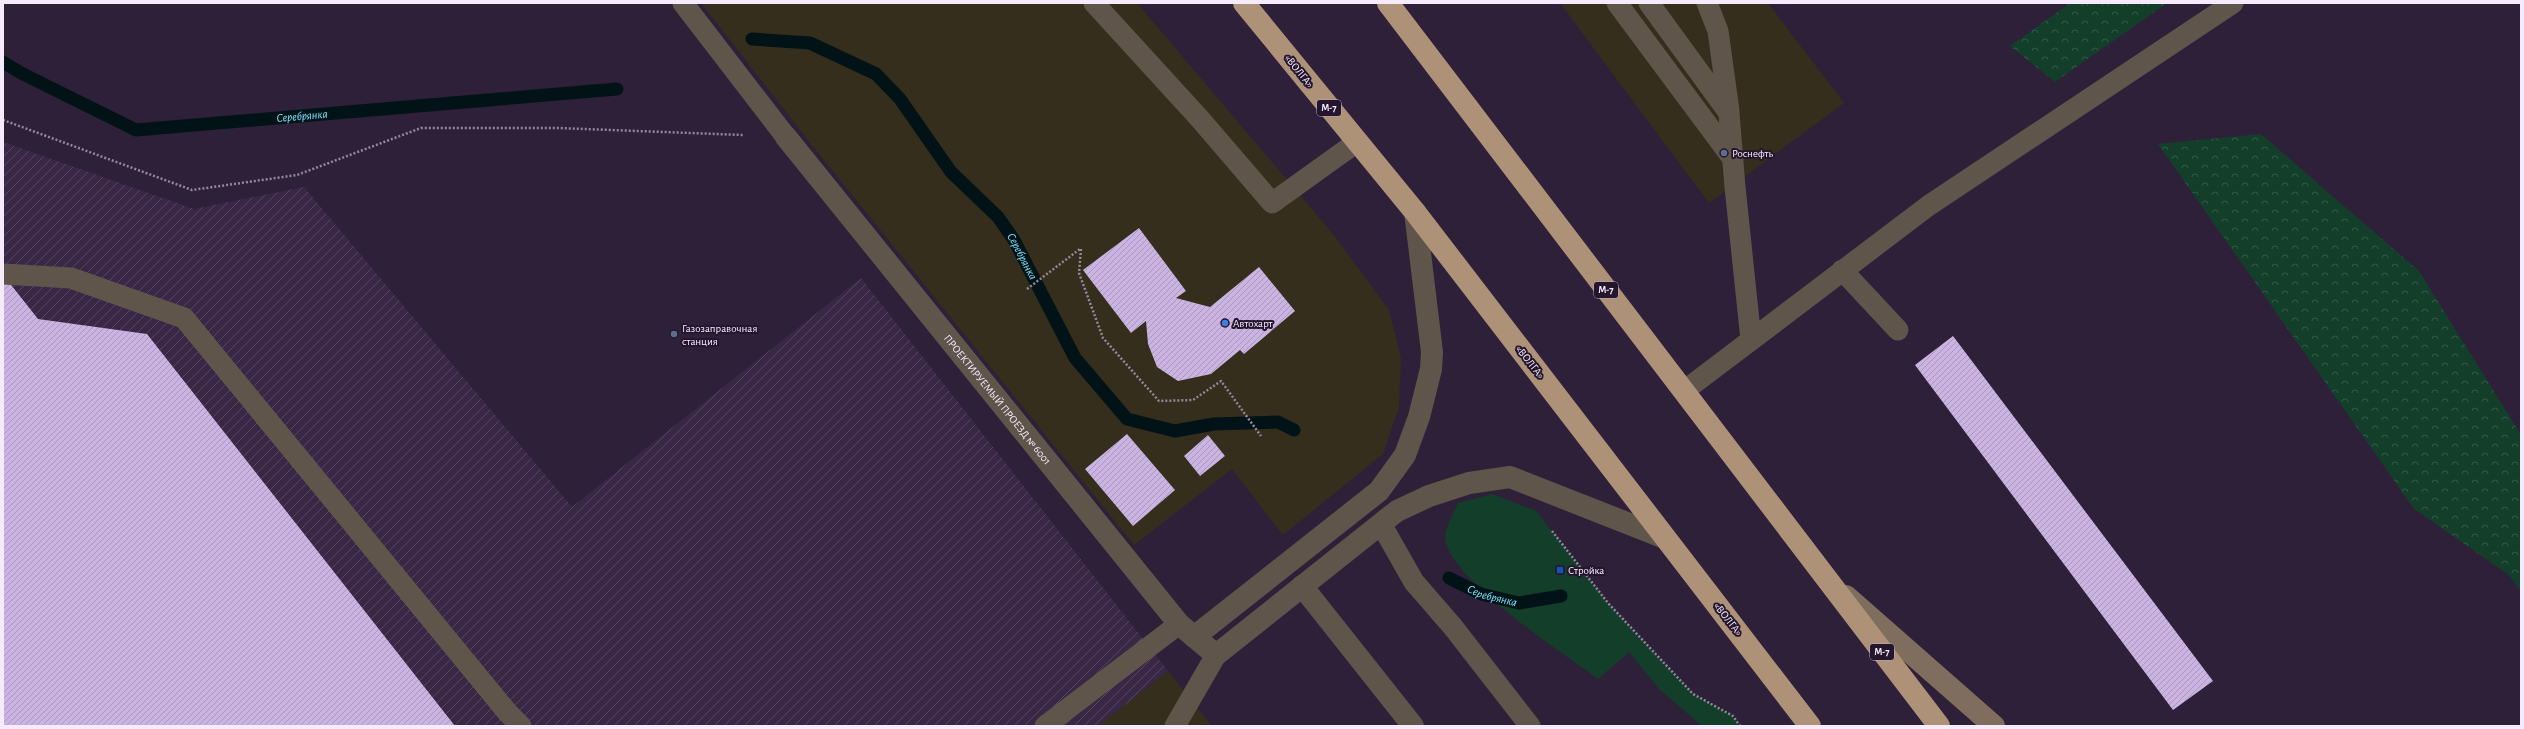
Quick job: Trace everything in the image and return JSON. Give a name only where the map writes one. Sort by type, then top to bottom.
[{"type":"highway","name":"«ВОЛГА»","points":[[1244,3],[1415,212],[1810,726]]},
{"type":"highway","name":"М-7","points":[[1388,3],[1939,726]]},
{"type":"street","name":"ПРОЕКТИРУЕМЫЙ ПРОЕЗД № 6001","points":[[786,137],[1186,631],[1216,655]]},
{"type":"street","points":[[1186,631],[1379,491],[1405,455],[1419,417],[1431,369],[1432,352],[1415,212]]},
{"type":"street","points":[[1216,655],[1397,511],[1429,496],[1469,483],[1510,477],[1665,538]]},
{"type":"street","points":[[1825,577],[1994,726]]},
{"type":"street","points":[[1302,586],[1413,726]]},
{"type":"lane","points":[[683,3],[786,137]]},
{"type":"lane","points":[[1094,3],[1200,119],[1272,203],[1357,142]]},
{"type":"lane","points":[[1617,3],[1733,159]]},
{"type":"lane","points":[[1648,3],[1729,114]]},
{"type":"lane","points":[[1707,3],[1718,31],[1729,114],[1751,340]]},
{"type":"lane","points":[[1684,391],[1928,206],[2233,3]]},
{"type":"lane","points":[[1842,270],[1898,330]]},
{"type":"lane","points":[[3,274],[72,278],[184,318],[498,701],[522,726]]},
{"type":"lane","points":[[1381,524],[1414,582],[1453,627],[1530,726]]},
{"type":"lane","points":[[1046,726],[1186,631]]},
{"type":"lane","points":[[1175,726],[1216,655]]},
{"type":"path","points":[[3,120],[192,190],[297,175],[421,128],[558,128],[786,137]]},
{"type":"path","points":[[1027,289],[1081,248],[1079,273],[1103,338],[1159,401],[1193,400],[1220,381],[1261,436]]},
{"type":"path","points":[[1551,529],[1608,603],[1693,694],[1733,716],[1740,726]]},
{"type":"shaded area","points":[[701,3],[1137,3],[1334,235],[1389,310],[1401,358],[1399,407],[1383,454],[1283,535],[1232,469],[1134,545],[811,144]]},
{"type":"shaded area","name":"Роснефть","points":[[1560,3],[1768,3],[1844,103],[1709,203]]},
{"type":"shaded area","points":[[3,142],[194,209],[304,187],[572,507],[861,278],[1168,671],[1098,726],[3,726]]},
{"type":"shaded area","points":[[1168,671],[1212,726],[1097,726]]},
{"type":"green space","points":[[2070,3],[2167,3],[2055,82],[2010,46]]},
{"type":"green space","points":[[2261,134],[2419,271],[2521,435],[2521,591],[2509,575],[2414,509],[2158,144]]},
{"type":"green space","points":[[1492,494],[1536,511],[1608,603],[1693,694],[1733,716],[1740,726],[1702,726],[1659,689],[1629,652],[1598,679],[1536,634],[1486,594],[1466,574],[1451,555],[1445,534],[1458,503]]},
{"type":"building","points":[[1139,228],[1186,291],[1176,298],[1210,307],[1259,267],[1295,311],[1244,354],[1240,350],[1211,374],[1178,381],[1157,367],[1148,344],[1146,321],[1131,333],[1083,270]]},
{"type":"building","points":[[8,281],[38,319],[147,334],[455,726],[3,726],[3,284]]},
{"type":"building","points":[[1953,336],[2213,681],[2173,710],[1915,365]]},
{"type":"building","points":[[1127,434],[1175,490],[1133,526],[1085,469]]},
{"type":"building","points":[[1208,435],[1225,456],[1200,476],[1184,456]]},
{"type":"waterway","name":"Серебрянка","points":[[752,39],[810,43],[876,74],[900,99],[951,172],[998,217],[1014,240],[1075,358],[1127,419],[1175,431],[1214,424],[1278,422],[1294,430]]},
{"type":"waterway","name":"Серебрянка","points":[[3,62],[21,73],[136,130],[617,89]]},
{"type":"waterway","name":"Серебрянка","points":[[1449,578],[1481,594],[1519,603],[1561,596]]},
{"type":"place","name":"Роснефть","points":[[1724,153]]},
{"type":"place","name":"Автохарт","points":[[1225,323]]},
{"type":"place","name":"Газозаправочная станция","points":[[674,334]]},
{"type":"place","name":"Стройка","points":[[1560,570]]}]
